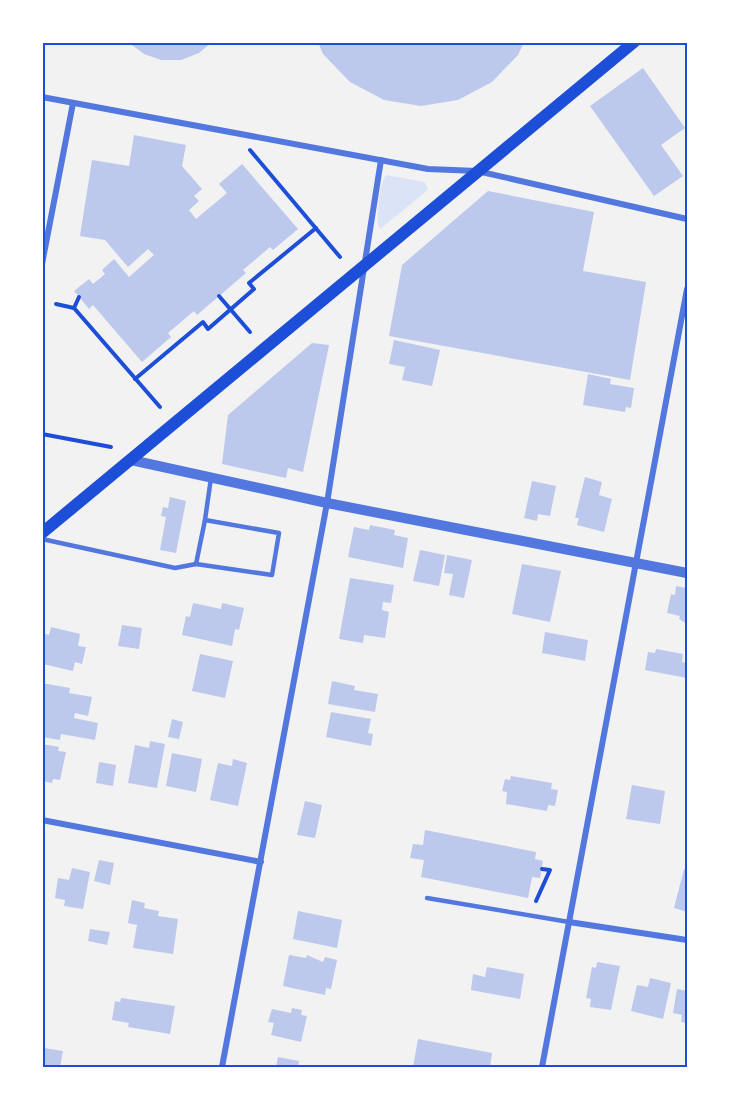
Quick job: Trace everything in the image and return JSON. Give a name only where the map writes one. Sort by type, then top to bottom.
[{"type":"main road","points":[[42,533],[634,42]]},
{"type":"street","points":[[42,97],[437,171],[477,171],[687,219]]},
{"type":"street","points":[[42,264],[73,103]]},
{"type":"street","points":[[222,1067],[327,503],[381,160]]},
{"type":"street","points":[[542,1067],[687,289]]},
{"type":"street","points":[[131,460],[327,503],[687,573]]},
{"type":"street","points":[[42,820],[261,862]]},
{"type":"street","points":[[570,922],[687,940]]},
{"type":"lane","points":[[196,564],[211,478]]},
{"type":"lane","points":[[42,539],[175,568],[196,564],[272,575],[279,533],[205,520]]},
{"type":"lane","points":[[427,898],[570,922]]},
{"type":"path","points":[[249,149],[340,257]]},
{"type":"path","points":[[135,379],[202,322],[208,329],[254,289],[249,283],[316,228]]},
{"type":"path","points":[[219,296],[250,332]]},
{"type":"path","points":[[74,308],[80,297]]},
{"type":"path","points":[[56,304],[74,308],[160,407]]},
{"type":"path","points":[[42,434],[111,447]]},
{"type":"path","points":[[536,901],[550,870],[542,869]]},
{"type":"shaded area","points":[[386,175],[425,182],[428,190],[380,229],[378,202]]},
{"type":"building","points":[[128,42],[212,42],[199,53],[181,60],[161,60],[144,54]]},
{"type":"building","points":[[318,42],[524,42],[518,55],[492,82],[458,100],[421,106],[384,100],[350,82],[323,54]]},
{"type":"building","points":[[643,68],[685,128],[661,145],[683,176],[654,196],[590,106]]},
{"type":"building","points":[[134,135],[186,145],[182,166],[202,189],[194,196],[199,201],[189,210],[196,219],[227,193],[219,184],[242,164],[298,229],[273,250],[270,247],[243,270],[246,273],[197,315],[194,311],[168,333],[171,337],[142,362],[93,305],[89,309],[74,291],[89,279],[93,284],[105,274],[102,270],[114,259],[129,277],[154,255],[148,249],[128,267],[105,240],[80,236],[92,160],[129,166]]},
{"type":"building","points":[[488,191],[594,212],[583,271],[646,282],[630,380],[389,336],[402,265]]},
{"type":"building","points":[[394,340],[440,350],[432,386],[402,380],[405,367],[389,364]]},
{"type":"building","points":[[312,343],[329,345],[303,472],[288,468],[286,478],[222,464],[228,415]]},
{"type":"building","points":[[588,374],[611,379],[610,384],[634,388],[631,408],[626,407],[625,412],[583,405]]},
{"type":"building","points":[[585,477],[602,482],[599,495],[612,499],[604,532],[577,525],[579,518],[575,518]]},
{"type":"building","points":[[532,481],[556,486],[550,516],[538,514],[537,521],[524,518]]},
{"type":"building","points":[[170,497],[186,501],[176,553],[160,550],[166,517],[161,516],[163,507],[168,508]]},
{"type":"building","points":[[370,525],[395,530],[394,535],[408,538],[403,568],[348,557],[354,527],[369,530]]},
{"type":"building","points":[[420,550],[445,555],[439,586],[413,581]]},
{"type":"building","points":[[447,555],[472,560],[464,598],[449,595],[453,574],[444,573]]},
{"type":"building","points":[[522,564],[561,571],[550,622],[512,614]]},
{"type":"building","points":[[350,578],[394,585],[391,603],[383,602],[382,610],[389,612],[385,638],[364,635],[363,643],[339,639]]},
{"type":"building","points":[[676,586],[687,588],[687,624],[679,619],[680,616],[667,613],[671,594],[675,595]]},
{"type":"building","points":[[193,603],[221,609],[222,603],[244,608],[239,630],[235,629],[232,646],[182,635],[186,616],[190,617]]},
{"type":"building","points":[[122,625],[142,628],[139,649],[118,646]]},
{"type":"building","points":[[51,627],[80,634],[78,646],[86,647],[82,664],[75,662],[73,671],[43,664],[42,633],[49,635]]},
{"type":"building","points":[[545,632],[588,640],[585,661],[542,653]]},
{"type":"building","points":[[656,649],[683,654],[682,662],[687,663],[687,678],[645,670],[648,652],[655,653]]},
{"type":"building","points":[[200,654],[233,661],[225,698],[192,691]]},
{"type":"building","points":[[332,681],[355,686],[354,690],[378,694],[375,712],[328,704]]},
{"type":"building","points":[[42,683],[70,688],[69,693],[92,697],[88,716],[75,713],[74,718],[98,723],[95,740],[61,734],[60,740],[42,737]]},
{"type":"building","points":[[331,712],[371,719],[368,733],[373,734],[371,746],[326,737]]},
{"type":"building","points":[[172,719],[183,722],[179,739],[168,737]]},
{"type":"building","points":[[150,741],[165,744],[157,788],[128,783],[135,745],[149,748]]},
{"type":"building","points":[[42,744],[59,747],[58,751],[66,752],[60,780],[53,779],[52,783],[42,781]]},
{"type":"building","points":[[172,753],[202,759],[196,792],[166,786]]},
{"type":"building","points":[[233,759],[247,763],[238,806],[210,800],[218,763],[232,766]]},
{"type":"building","points":[[99,762],[116,765],[113,786],[96,783]]},
{"type":"building","points":[[511,776],[552,783],[551,789],[558,790],[555,806],[548,805],[547,811],[506,804],[507,792],[502,791],[505,779],[510,780]]},
{"type":"building","points":[[632,785],[665,791],[660,824],[626,819]]},
{"type":"building","points":[[305,801],[322,805],[315,838],[297,835]]},
{"type":"building","points":[[425,830],[536,852],[535,859],[543,861],[540,878],[532,877],[528,898],[421,877],[424,860],[410,858],[413,844],[423,845]]},
{"type":"building","points":[[99,860],[114,863],[110,885],[94,881]]},
{"type":"building","points":[[72,868],[90,872],[83,909],[64,906],[65,900],[55,898],[58,878],[69,880]]},
{"type":"building","points":[[684,869],[687,870],[687,912],[674,908]]},
{"type":"building","points":[[132,900],[145,903],[144,908],[159,911],[158,916],[178,919],[173,954],[133,948],[137,925],[128,923]]},
{"type":"building","points":[[298,911],[342,920],[337,948],[293,939]]},
{"type":"building","points":[[90,929],[110,932],[107,945],[88,941]]},
{"type":"building","points":[[289,955],[306,958],[307,955],[323,962],[325,957],[337,960],[331,989],[326,988],[325,995],[283,986]]},
{"type":"building","points":[[597,962],[620,966],[611,1010],[590,1007],[591,999],[586,998],[592,967],[596,968]]},
{"type":"building","points":[[487,967],[524,974],[520,999],[471,990],[473,974],[485,977]]},
{"type":"building","points":[[650,978],[671,983],[663,1019],[631,1011],[637,985],[648,987]]},
{"type":"building","points":[[677,989],[687,991],[687,1023],[681,1022],[682,1015],[673,1013]]},
{"type":"building","points":[[121,998],[175,1006],[170,1034],[128,1027],[129,1023],[112,1020],[115,1001],[120,1002]]},
{"type":"building","points":[[292,1008],[302,1010],[301,1015],[307,1016],[301,1042],[271,1035],[274,1023],[268,1022],[272,1009],[291,1013]]},
{"type":"building","points":[[418,1039],[492,1053],[490,1067],[413,1067]]},
{"type":"building","points":[[44,1048],[63,1051],[60,1067],[42,1066]]},
{"type":"building","points":[[278,1057],[299,1061],[298,1067],[276,1067]]}]
